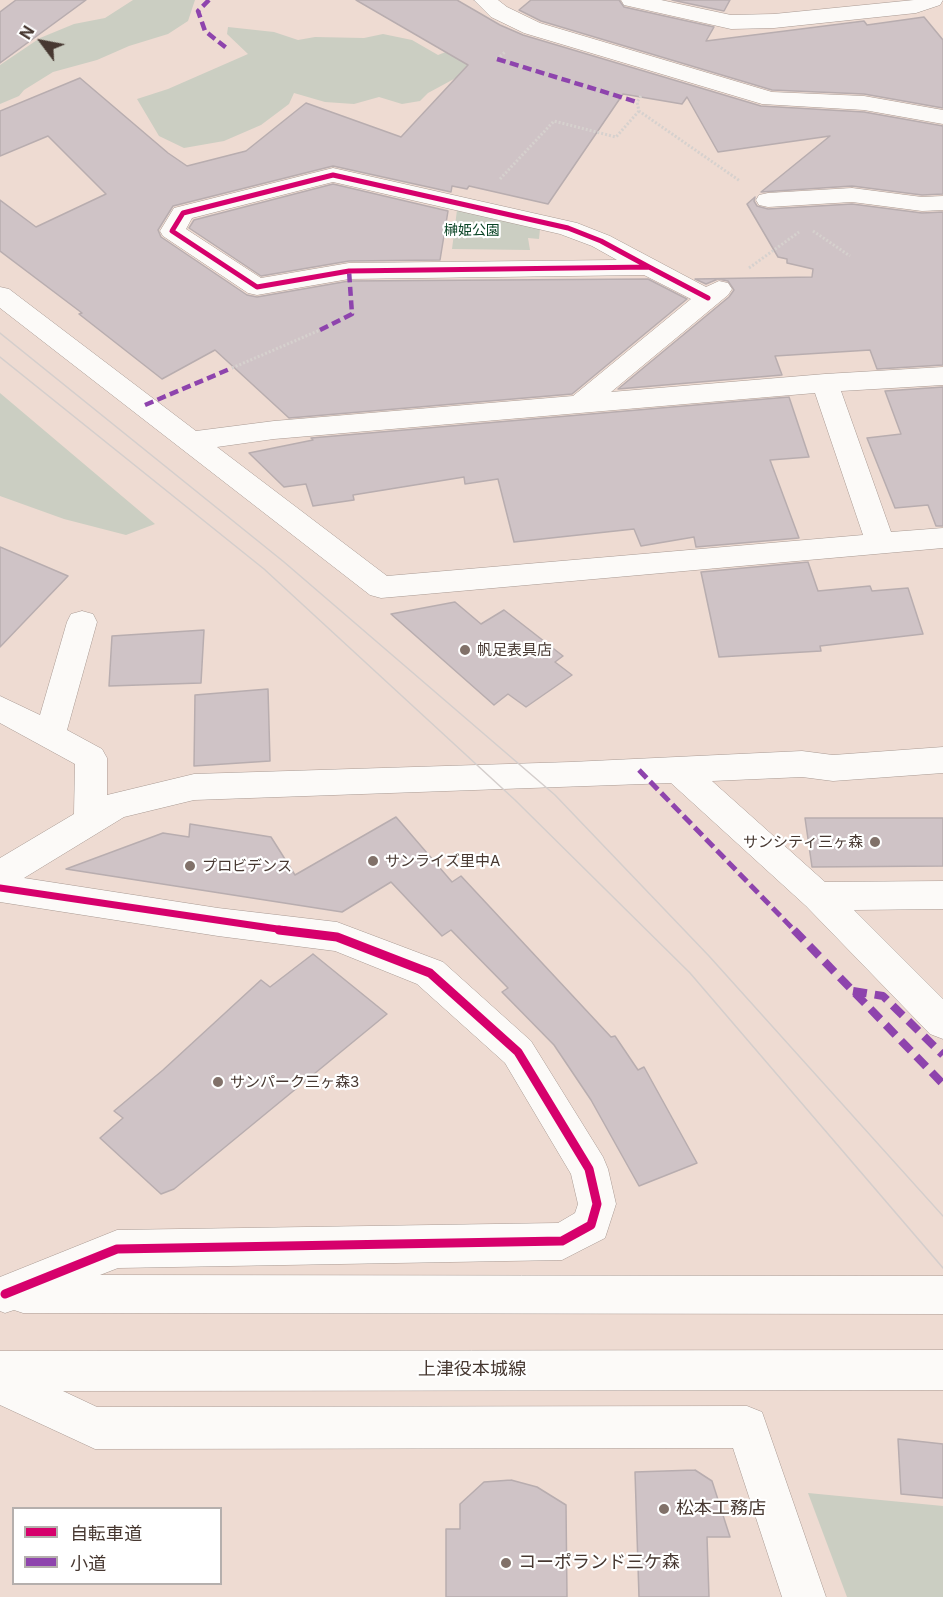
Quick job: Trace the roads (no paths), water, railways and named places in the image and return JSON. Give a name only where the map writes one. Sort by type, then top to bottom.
[{"type":"street","points":[[485,0],[499,12],[532,28],[770,99],[864,103],[943,117]]},
{"type":"street","points":[[632,0],[731,22],[774,21],[916,7],[932,0]]},
{"type":"street","points":[[580,404],[713,293],[649,267],[601,241],[568,228],[333,175],[183,213],[172,231],[257,287],[349,271],[649,267]]},
{"type":"street","points":[[768,200],[852,195],[922,204],[943,203]]},
{"type":"street","points":[[0,295],[381,587],[943,538]]},
{"type":"street","points":[[190,441],[274,430],[825,383],[943,376]]},
{"type":"street","points":[[825,383],[880,544]]},
{"type":"street","points":[[50,735],[82,622]]},
{"type":"street","points":[[0,708],[91,758],[91,821]]},
{"type":"street","points":[[0,875],[115,806],[194,787],[572,775],[802,764],[833,768],[943,760]]},
{"type":"street","points":[[677,769],[818,896],[943,1023]]},
{"type":"street","points":[[0,888],[218,922],[337,937],[430,973],[518,1052],[589,1170],[597,1204],[591,1225],[562,1241],[117,1249],[2,1294]]},
{"type":"street","points":[[818,896],[943,894]]},
{"type":"street","points":[[2,1294],[943,1294]]},
{"type":"street","name":"上津役本城線","points":[[0,1371],[943,1370]]},
{"type":"street","points":[[0,1383],[95,1428],[747,1427],[804,1597]]},
{"type":"tram line","points":[[0,333],[284,562],[555,795],[709,956],[943,1216]]},
{"type":"tram line","points":[[0,357],[264,569],[515,800],[690,973],[943,1268]]},
{"type":"place","name":"帆足表具店","points":[[465,650]]},
{"type":"place","name":"サンシティ三ヶ森","points":[[875,842]]},
{"type":"place","name":"サンライズ里中A","points":[[373,861]]},
{"type":"place","name":"プロビデンス","points":[[190,866]]},
{"type":"place","name":"サンパーク三ヶ森3","points":[[218,1082]]},
{"type":"place","name":"松本工務店","points":[[664,1509]]},
{"type":"place","name":"コーポランド三ケ森","points":[[506,1563]]},
{"type":"park label","name":"榊姫公園","points":[[472,231]]}]
